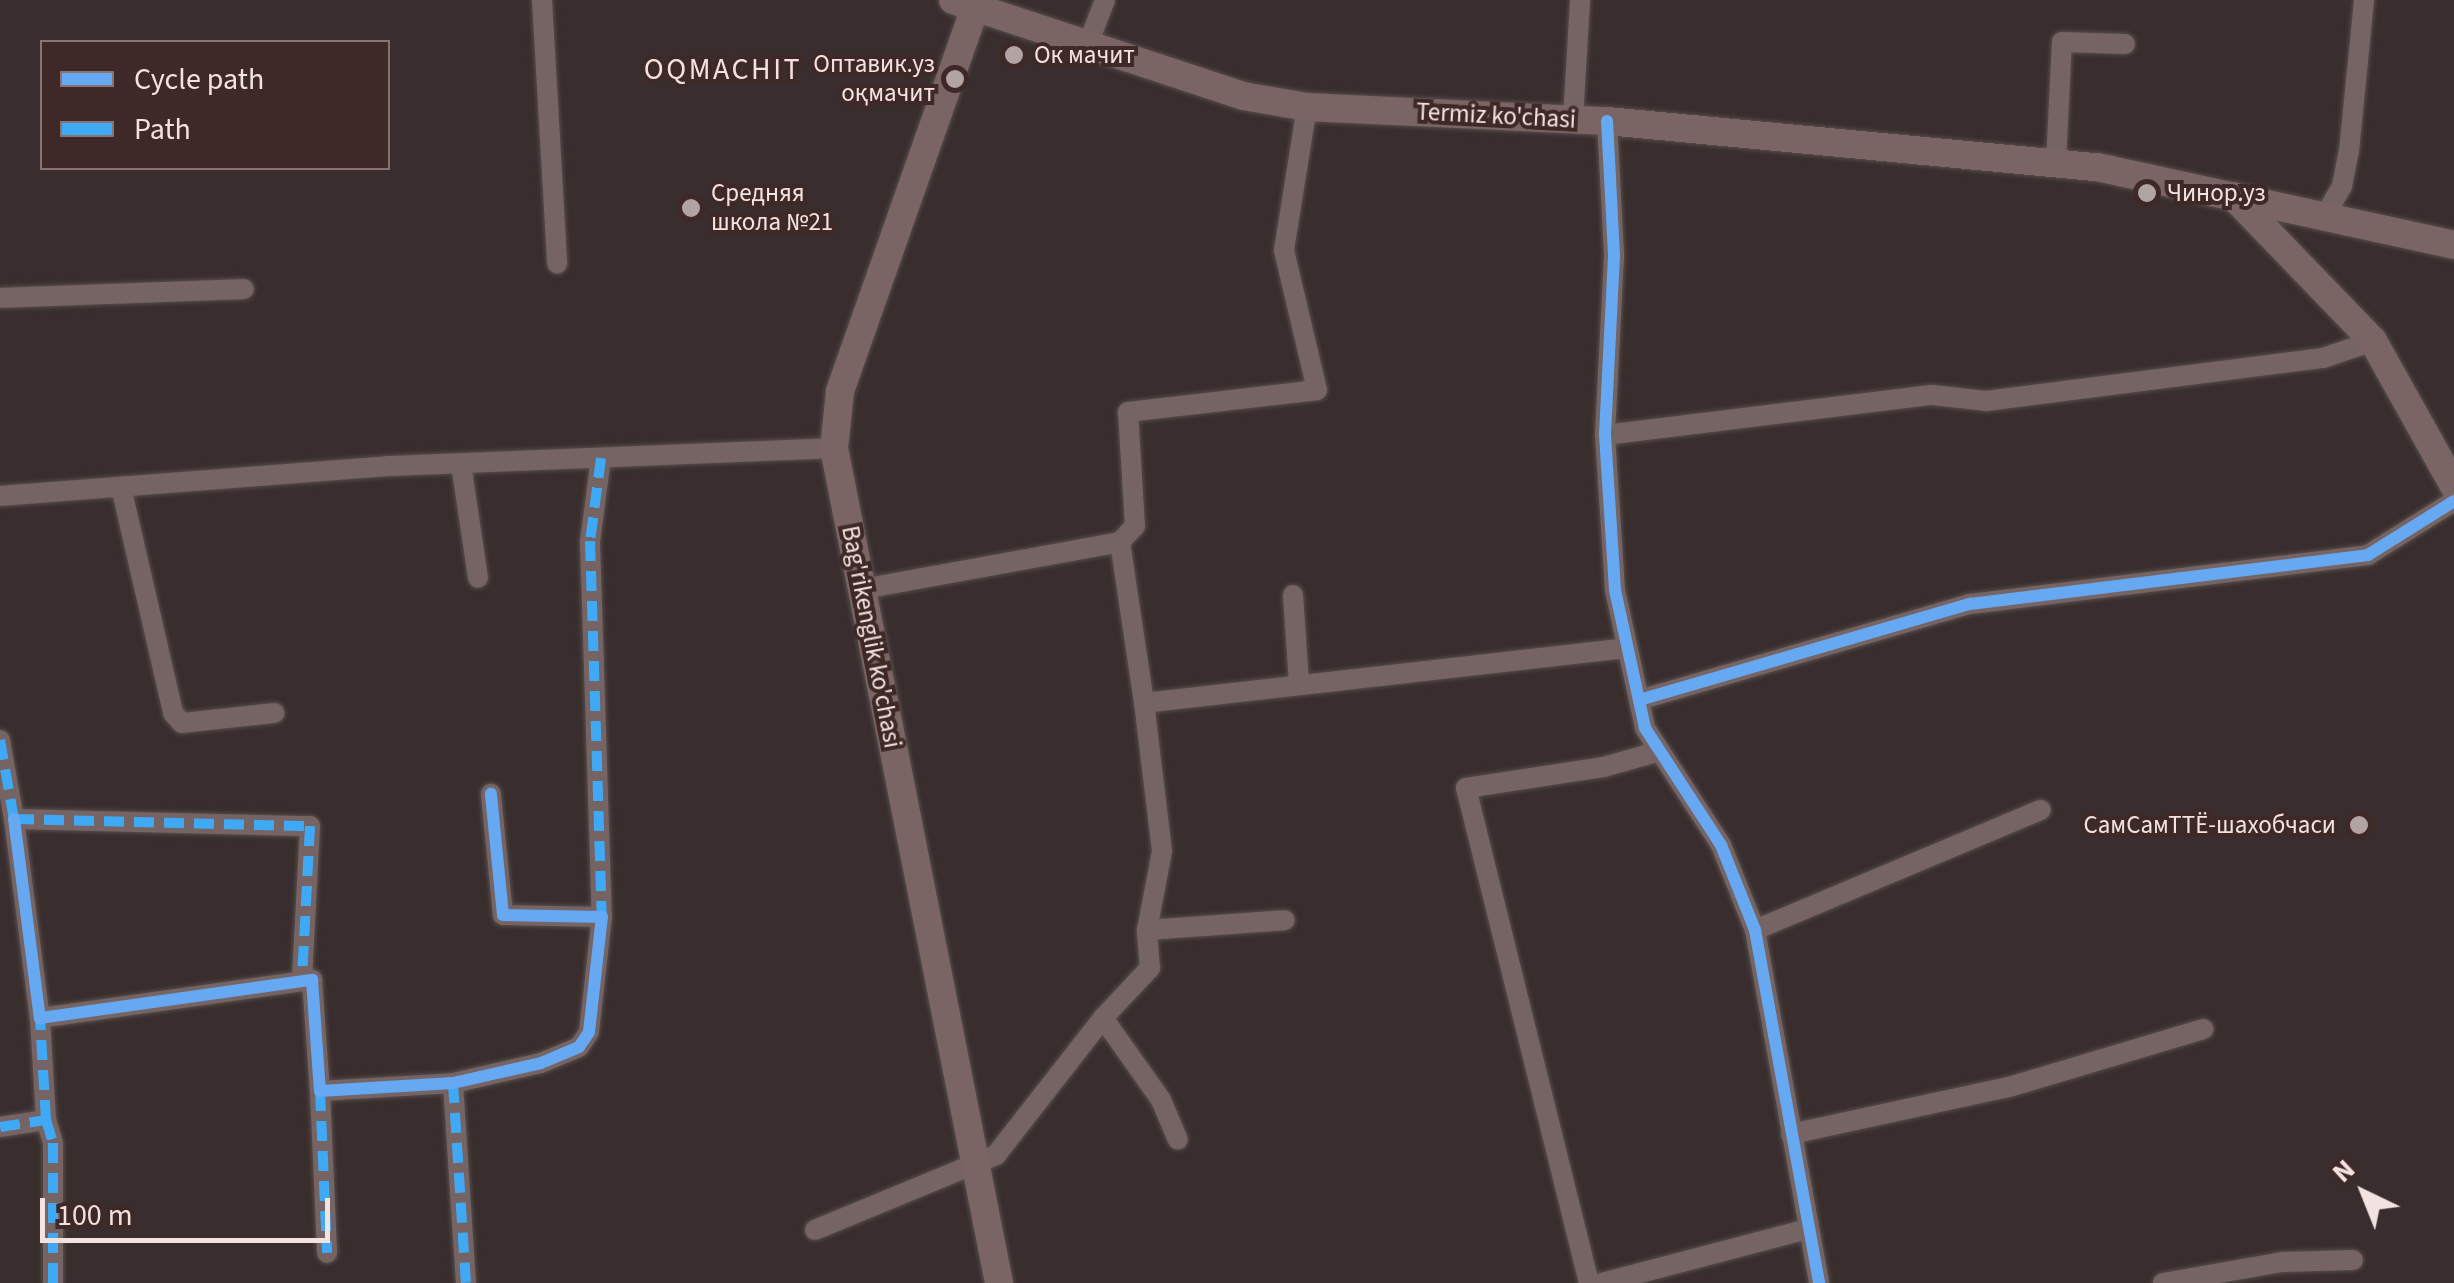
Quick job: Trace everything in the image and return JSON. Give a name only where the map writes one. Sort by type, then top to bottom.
[{"type":"main road","name":"Termiz ko'chasi","points":[[964,2],[1013,8],[1088,44],[1242,96],[1307,107],[1607,121],[2056,163],[2232,195],[2323,219],[2454,245]]},
{"type":"main road","name":"Bag'rikenglik ko'chasi","points":[[964,2],[840,392],[834,448],[972,1168],[999,1283]]},
{"type":"main road","points":[[2232,195],[2374,341],[2454,486]]},
{"type":"street","points":[[542,0],[557,264]]},
{"type":"street","points":[[1088,44],[1105,0]]},
{"type":"street","points":[[1573,119],[1580,0]]},
{"type":"street","points":[[2323,219],[2342,186],[2349,151],[2364,0]]},
{"type":"street","points":[[2056,163],[2062,42],[2125,44]]},
{"type":"street","points":[[862,588],[1120,542],[1135,526],[1128,412],[1317,390],[1284,250],[1307,107]]},
{"type":"street","points":[[1607,121],[1614,256],[1605,434],[1615,590],[1639,700],[1660,751],[1721,844],[1755,930],[1819,1283]]},
{"type":"street","points":[[0,298],[244,289]]},
{"type":"street","points":[[1605,434],[1932,395],[1986,401],[2323,358],[2374,341]]},
{"type":"street","points":[[0,496],[461,464],[834,448]]},
{"type":"street","points":[[320,1091],[454,1083],[579,1047],[589,1032],[602,917],[590,542],[602,458]]},
{"type":"street","points":[[461,464],[478,578]]},
{"type":"street","points":[[121,487],[174,713],[182,723],[274,713]]},
{"type":"street","points":[[1639,700],[1970,604],[2368,555],[2454,501]]},
{"type":"street","points":[[815,1230],[996,1155],[1103,1018],[1150,968],[1147,930],[1162,852],[1120,542]]},
{"type":"street","points":[[1293,595],[1299,683]]},
{"type":"street","points":[[1144,703],[1627,648]]},
{"type":"street","points":[[0,740],[40,1018],[46,1120],[53,1143],[53,1283]]},
{"type":"street","points":[[1588,1283],[1466,788],[1604,768],[1660,751]]},
{"type":"street","points":[[491,794],[504,915],[602,917]]},
{"type":"street","points":[[1755,930],[2042,810]]},
{"type":"street","points":[[14,819],[310,826],[302,981]]},
{"type":"street","points":[[1147,930],[1286,920]]},
{"type":"street","points":[[40,1018],[312,980],[328,1253]]},
{"type":"street","points":[[1103,1018],[1131,1052],[1178,1140]]},
{"type":"street","points":[[1791,1134],[2026,1083],[2204,1030]]},
{"type":"street","points":[[454,1083],[466,1283]]},
{"type":"street","points":[[0,1126],[46,1120]]},
{"type":"street","points":[[1602,1283],[1808,1229]]},
{"type":"street","points":[[2163,1283],[2282,1262],[2353,1260]]},
{"type":"marked path","points":[[601,458],[590,541],[602,917]]},
{"type":"marked path","points":[[0,740],[14,819],[310,826],[302,981]]},
{"type":"marked path","points":[[0,1127],[46,1120],[40,1018]]},
{"type":"marked path","points":[[453,1083],[466,1283]]},
{"type":"marked path","points":[[320,1091],[327,1253]]},
{"type":"marked path","points":[[46,1120],[53,1143],[53,1283]]},
{"type":"cycle path","points":[[1607,121],[1614,256],[1605,435],[1615,590],[1645,728],[1721,845],[1755,930],[1819,1283]]},
{"type":"cycle path","points":[[1639,700],[1970,604],[2368,555],[2454,501]]},
{"type":"cycle path","points":[[14,819],[40,1018],[312,980],[320,1091],[453,1083],[541,1063],[579,1047],[589,1032],[602,917],[503,915],[491,794]]},
{"type":"place","name":"Ок мачит","points":[[1014,55]]},
{"type":"place","name":"Оптавик.уз оқмачит","points":[[955,79]]},
{"type":"place","name":"Чинор.уз","points":[[2147,193]]},
{"type":"place","name":"Средняя школа №21","points":[[691,208]]},
{"type":"place","name":"СамСамТТЁ-шахобчаси","points":[[2359,825]]},
{"type":"district","name":"OQMACHIT","points":[[723,70]]}]
